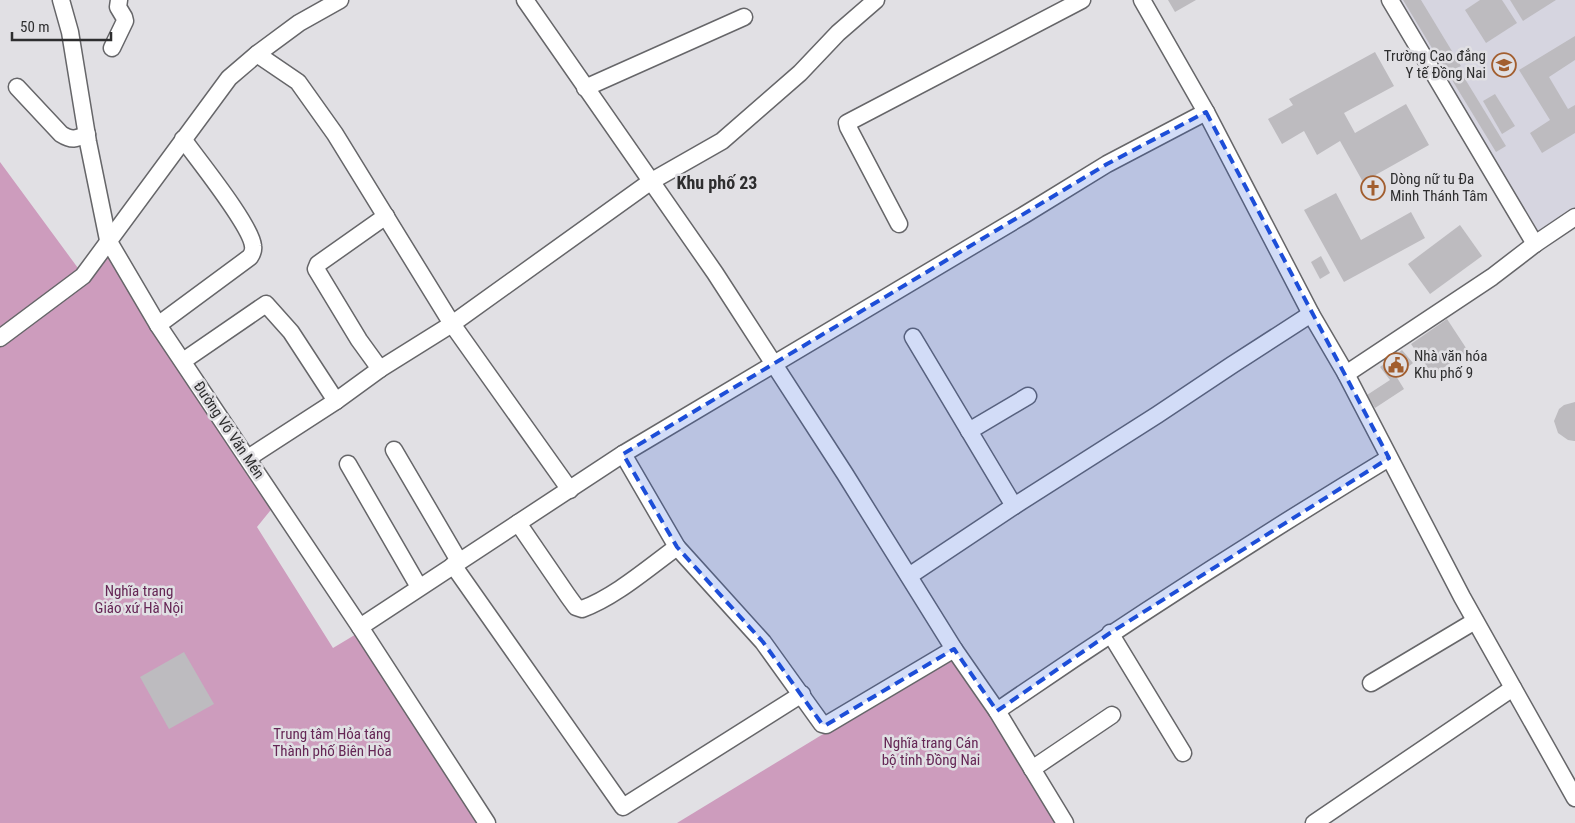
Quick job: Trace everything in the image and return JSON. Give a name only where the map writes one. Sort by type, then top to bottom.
[{"type":"street","name":"Đường Võ Văn Mén","points":[[61,0],[70,32],[87,134],[108,240],[158,325],[360,627],[487,823]]},
{"type":"street","points":[[112,48],[125,21],[118,8],[119,0]]},
{"type":"street","points":[[3,329],[83,276],[229,78],[257,54],[299,23],[340,0]]},
{"type":"street","points":[[525,0],[714,273],[774,364],[954,649],[997,712],[1065,823]]},
{"type":"street","points":[[248,458],[336,401],[380,369],[452,324],[650,182],[722,141],[800,73],[838,33],[870,3],[876,0]]},
{"type":"street","points":[[899,224],[848,127],[848,123],[1051,7],[1082,0]]},
{"type":"street","points":[[1142,0],[1206,112],[1311,314],[1346,374],[1475,621],[1575,798]]},
{"type":"street","points":[[1390,0],[1535,244]]},
{"type":"street","points":[[585,88],[744,17]]},
{"type":"street","points":[[257,54],[298,82],[335,134],[452,324],[570,490]]},
{"type":"street","points":[[17,87],[69,139],[87,134]]},
{"type":"street","points":[[360,627],[623,454],[1107,164],[1206,112]]},
{"type":"street","points":[[158,325],[234,269],[253,252],[250,237],[240,218],[183,139]]},
{"type":"street","points":[[380,369],[359,340],[316,269],[318,264],[386,216]]},
{"type":"street","points":[[1346,374],[1492,278],[1535,244],[1575,217]]},
{"type":"street","points":[[183,360],[266,304],[291,332],[336,401]]},
{"type":"street","points":[[909,576],[1311,314]]},
{"type":"street","points":[[913,337],[1014,506]]},
{"type":"street","points":[[969,431],[1028,396]]},
{"type":"street","points":[[394,450],[456,563],[623,806],[802,694]]},
{"type":"street","points":[[623,454],[677,547],[763,642],[822,724],[826,725],[954,649]]},
{"type":"street","points":[[997,712],[1110,633],[1230,558],[1271,529],[1389,458]]},
{"type":"street","points":[[348,464],[419,587]]},
{"type":"street","points":[[518,523],[576,607],[582,609],[591,606],[617,590],[677,547]]},
{"type":"street","points":[[1371,683],[1475,621]]},
{"type":"street","points":[[1110,633],[1183,753]]},
{"type":"street","points":[[1314,823],[1513,688]]},
{"type":"street","points":[[1032,769],[1112,715]]},
{"type":"highlighted area","points":[[1206,112],[1389,458],[1110,633],[997,711],[954,649],[826,725],[822,724],[763,642],[677,547],[623,454],[1107,164]]},
{"type":"shaded area","name":"Trường Cao đẳng Y tế Đồng Nai","points":[[1395,0],[1575,0],[1575,212],[1537,238]]},
{"type":"green space","name":"Nghĩa trang Giáo xứ Hà Nội","points":[[0,162],[86,279],[108,249],[274,506],[257,527],[333,648],[358,633],[482,823],[0,823]]},
{"type":"green space","name":"Nghĩa trang Cán bộ tỉnh Đồng Nai","points":[[953,655],[1059,823],[677,823]]},
{"type":"building","points":[[1168,0],[1196,0],[1175,12]]},
{"type":"building","points":[[1403,0],[1421,0],[1461,66],[1447,73]]},
{"type":"building","points":[[1480,0],[1502,0],[1517,23],[1486,43],[1465,10]]},
{"type":"building","points":[[1510,0],[1556,0],[1523,21]]},
{"type":"building","points":[[1575,36],[1575,60],[1549,77],[1568,109],[1575,105],[1575,133],[1542,153],[1530,133],[1550,120],[1519,70]]},
{"type":"building","points":[[1375,52],[1394,86],[1344,113],[1355,133],[1406,104],[1429,145],[1363,182],[1340,141],[1317,155],[1304,131],[1282,144],[1268,119],[1293,105],[1289,99]]},
{"type":"building","points":[[1462,74],[1506,146],[1496,152],[1452,80]]},
{"type":"building","points":[[1495,94],[1515,126],[1502,134],[1483,101]]},
{"type":"building","points":[[1336,193],[1361,240],[1411,212],[1425,238],[1344,282],[1304,210]]},
{"type":"building","points":[[1460,225],[1482,256],[1430,294],[1408,264]]},
{"type":"building","points":[[1321,256],[1330,273],[1320,279],[1311,262]]},
{"type":"building","points":[[1447,319],[1468,351],[1433,375],[1411,344]]},
{"type":"building","points":[[1402,350],[1413,363],[1396,376],[1404,389],[1375,408],[1367,395],[1390,380],[1380,367]]},
{"type":"building","points":[[1575,402],[1574,441],[1568,440],[1558,433],[1554,421],[1559,409],[1564,405]]},
{"type":"building","points":[[184,652],[214,704],[169,729],[140,677]]},
{"type":"place","name":"Trường Cao đẳng Y tế Đồng Nai","points":[[1504,65]]},
{"type":"place","name":"Dòng nữ tu Đa Minh Thánh Tâm","points":[[1373,188]]},
{"type":"place","name":"Nhà văn hóa Khu phố 9","points":[[1396,365]]},
{"type":"district","name":"Khu phố 23","points":[[717,183]]},
{"type":"park label","name":"Trung tâm Hỏa táng Thành phố Biên Hòa","points":[[332,742]]}]
